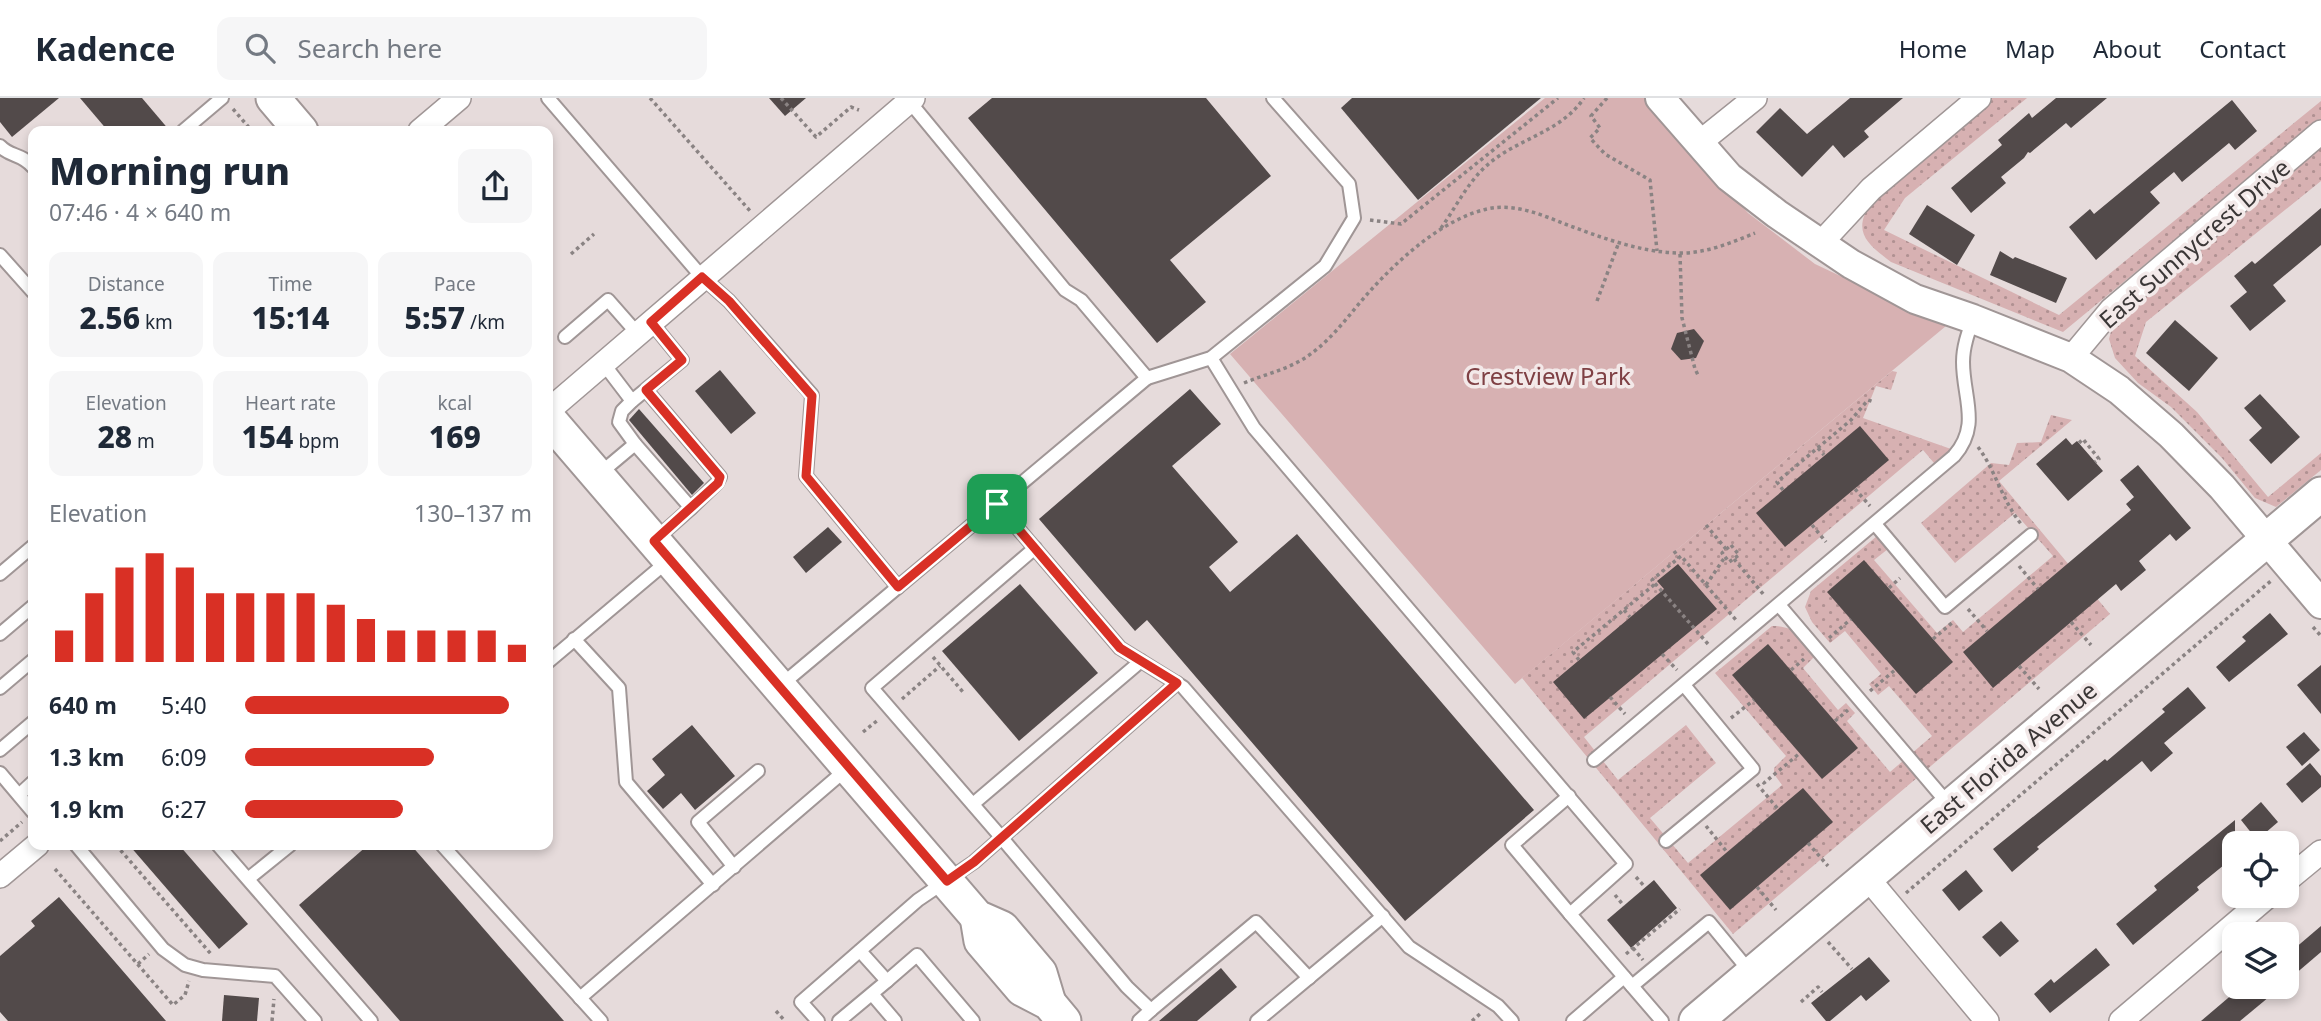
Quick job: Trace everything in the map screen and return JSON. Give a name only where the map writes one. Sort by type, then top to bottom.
[{"type":"main road","points":[[273,98],[297,126]]},
{"type":"main road","points":[[553,424],[977,917],[1002,928],[1040,973],[1056,1012]]},
{"type":"main road","name":"East Florida Avenue","points":[[1696,1021],[2321,494]]},
{"type":"street","points":[[1660,98],[1729,177],[1820,244],[1887,286],[2071,358],[2119,390],[2171,435],[2222,488],[2265,540],[2317,615]]},
{"type":"street","points":[[1699,143],[1755,98]]},
{"type":"street","points":[[1820,244],[1871,189],[1979,98]]},
{"type":"street","points":[[553,407],[911,100]]},
{"type":"street","points":[[425,126],[447,102]]},
{"type":"street","name":"East Sunnycrest Drive","points":[[2071,358],[2111,310],[2321,132]]},
{"type":"street","points":[[0,876],[31,850]]},
{"type":"street","points":[[2299,870],[2321,852]]},
{"type":"street","points":[[1867,876],[1987,1021]]},
{"type":"street","points":[[2121,1021],[2254,908]]},
{"type":"lane","points":[[548,98],[702,277],[729,301],[812,396],[806,476],[898,587]]},
{"type":"lane","points":[[779,686],[1147,378],[1211,358],[1325,266],[1354,218],[1349,184],[1273,98]]},
{"type":"lane","points":[[911,100],[1065,290],[1081,300],[1147,378]]},
{"type":"lane","points":[[190,126],[226,102]]},
{"type":"lane","points":[[0,146],[28,161]]},
{"type":"lane","points":[[0,254],[28,286]]},
{"type":"lane","points":[[565,337],[608,300],[682,360],[632,401],[622,411],[619,422],[691,508]]},
{"type":"lane","points":[[1594,760],[1878,522],[1965,444],[1970,419],[1963,359],[1973,319]]},
{"type":"lane","points":[[1211,358],[1254,428],[1626,864],[1570,914]]},
{"type":"lane","points":[[603,363],[632,401]]},
{"type":"lane","points":[[553,658],[662,550],[691,508],[718,483],[720,477],[646,390]]},
{"type":"lane","points":[[597,475],[635,444]]},
{"type":"lane","points":[[997,504],[1120,648],[1177,683],[1190,696],[1409,947],[1499,1006],[1512,1021]]},
{"type":"lane","points":[[1878,522],[1945,607],[2031,534]]},
{"type":"lane","points":[[1035,548],[872,688],[1127,987],[1151,1010]]},
{"type":"lane","points":[[0,574],[28,550]]},
{"type":"lane","points":[[1777,607],[1951,806]]},
{"type":"lane","points":[[0,634],[28,610]]},
{"type":"lane","points":[[574,639],[620,688],[625,782],[713,885]]},
{"type":"lane","points":[[973,804],[1141,661]]},
{"type":"lane","points":[[0,688],[28,664]]},
{"type":"lane","points":[[818,1021],[801,1002],[918,900],[974,862],[1177,683]]},
{"type":"lane","points":[[1666,841],[1750,771],[1686,684]]},
{"type":"lane","points":[[0,750],[28,726]]},
{"type":"lane","points":[[580,998],[849,767]]},
{"type":"lane","points":[[734,867],[698,822],[758,771]]},
{"type":"lane","points":[[0,773],[19,795],[28,814]]},
{"type":"lane","points":[[19,795],[28,787]]},
{"type":"lane","points":[[1569,796],[1512,845],[1662,1021]]},
{"type":"lane","points":[[80,850],[163,949],[185,965],[203,971],[275,976],[315,1021]]},
{"type":"lane","points":[[222,850],[371,1021]]},
{"type":"lane","points":[[248,879],[284,850]]},
{"type":"lane","points":[[447,850],[601,1021]]},
{"type":"lane","points":[[1257,1021],[1383,916]]},
{"type":"lane","points":[[1139,1021],[1256,922],[1308,978]]},
{"type":"lane","points":[[1573,1021],[1709,922],[1751,974]]},
{"type":"lane","points":[[860,951],[887,981]]},
{"type":"lane","points":[[839,1021],[917,955],[973,1021]]},
{"type":"lane","points":[[872,994],[895,1021]]},
{"type":"lane","points":[[299,1021],[300,1005]]},
{"type":"path","points":[[650,98],[764,225]]},
{"type":"path","points":[[781,98],[816,137],[850,107],[859,110]]},
{"type":"path","points":[[1354,218],[1401,224],[1558,98]]},
{"type":"path","points":[[1438,232],[1482,170],[1503,154],[1567,118],[1584,98]]},
{"type":"path","points":[[1607,98],[1591,116],[1600,128],[1590,138],[1605,154],[1650,180],[1657,251]]},
{"type":"path","points":[[226,102],[248,126]]},
{"type":"path","points":[[1230,388],[1288,368],[1314,351],[1408,255],[1438,232],[1467,215],[1498,208],[1541,215],[1619,242],[1680,254],[1705,250],[1755,233]]},
{"type":"path","points":[[571,254],[594,234]]},
{"type":"path","points":[[1597,301],[1619,242]]},
{"type":"path","points":[[1680,254],[1682,318],[1699,377]]},
{"type":"path","points":[[1783,490],[1777,482],[1851,420],[1867,400],[1874,402]]},
{"type":"path","points":[[1968,434],[1988,461],[2009,509],[2031,534]]},
{"type":"path","points":[[2079,443],[2083,439],[2091,448],[2099,458],[2095,462]]},
{"type":"path","points":[[1818,448],[1824,455]]},
{"type":"path","points":[[1855,489],[1878,522]]},
{"type":"path","points":[[1706,525],[1726,549]]},
{"type":"path","points":[[1812,525],[1837,556]]},
{"type":"path","points":[[1731,545],[1739,555],[1736,561],[1730,562],[1722,553],[1731,545]]},
{"type":"path","points":[[1674,551],[1679,558]]},
{"type":"path","points":[[2009,553],[2038,589]]},
{"type":"path","points":[[1718,656],[1652,580],[1681,556],[1746,632]]},
{"type":"path","points":[[1706,585],[1725,557]]},
{"type":"path","points":[[1736,561],[1777,607]]},
{"type":"path","points":[[1904,895],[2274,579]]},
{"type":"path","points":[[1579,660],[1573,652],[1655,584]]},
{"type":"path","points":[[1958,597],[1987,631]]},
{"type":"path","points":[[1624,610],[1630,617]]},
{"type":"path","points":[[2317,615],[2321,636]]},
{"type":"path","points":[[2071,622],[2091,645]]},
{"type":"path","points":[[942,648],[933,657],[963,692]]},
{"type":"path","points":[[1662,654],[1686,684]]},
{"type":"path","points":[[2020,666],[2039,689]]},
{"type":"path","points":[[1610,697],[1635,726]]},
{"type":"path","points":[[1719,728],[1754,700]]},
{"type":"path","points":[[1750,771],[1764,783],[1800,753]]},
{"type":"path","points":[[1750,771],[1778,809]]},
{"type":"path","points":[[1697,816],[1727,852]]},
{"type":"path","points":[[0,841],[28,817]]},
{"type":"path","points":[[1808,843],[1828,866]]},
{"type":"path","points":[[120,850],[209,954],[222,954]]},
{"type":"path","points":[[55,869],[173,1005],[185,995],[189,979]]},
{"type":"path","points":[[1757,887],[1776,910]]},
{"type":"path","points":[[1613,964],[1680,909]]},
{"type":"path","points":[[1812,923],[1852,969]]},
{"type":"path","points":[[1801,1002],[1818,987],[1822,992]]},
{"type":"path","points":[[776,1011],[785,1021]]},
{"type":"green space","name":"Crestview Park","points":[[1545,98],[1648,98],[1748,213],[1815,264],[1946,326],[1515,684],[1230,354]]},
{"type":"green space","points":[[1992,98],[2027,98],[1905,198],[1884,230],[2059,315],[2321,101],[2321,119],[2063,332],[1891,262],[1865,237],[1862,223],[1870,204]]},
{"type":"green space","points":[[2321,147],[2321,181],[2146,322],[2135,356],[2197,412],[2268,497],[2321,453],[2321,470],[2276,507],[2255,498],[2222,458],[2171,407],[2138,383],[2115,358],[2109,339],[2113,324],[2138,300]]},
{"type":"green space","points":[[1892,371],[1897,372],[1891,390],[1876,386],[1863,418],[1951,449],[1934,463],[1923,450],[1584,737],[1618,780],[1686,725],[1716,763],[1650,818],[1688,863],[1782,785],[1774,774],[1774,768],[1786,756],[1715,673],[1772,626],[1787,628],[1802,639],[1815,656],[1803,668],[1838,710],[1846,703],[1855,713],[1847,721],[1890,772],[1932,736],[1889,686],[1878,695],[1869,684],[1881,674],[1845,631],[1830,643],[1812,622],[1805,607],[1811,591],[1877,536],[1888,549],[1874,560],[1937,633],[1953,620],[1963,632],[2053,556],[2015,513],[1955,563],[1921,523],[1991,463],[2009,465],[2017,443],[2041,442],[2051,415],[2072,420],[1999,481],[2110,614],[1733,934],[1522,678]]},
{"type":"building","points":[[0,98],[59,98],[12,137],[0,122]]},
{"type":"building","points":[[80,98],[142,98],[166,126],[104,126]]},
{"type":"building","points":[[769,98],[806,98],[785,116]]},
{"type":"building","points":[[992,98],[1206,98],[1271,176],[1170,260],[1206,302],[1157,343],[968,118]]},
{"type":"building","points":[[1352,98],[1541,98],[1418,200],[1341,108]]},
{"type":"building","points":[[1850,98],[1903,98],[1864,131],[1869,137],[1844,158],[1833,145],[1802,177],[1756,132],[1780,108],[1807,134]]},
{"type":"building","points":[[2056,98],[2107,98],[2071,128],[2066,123],[2028,152],[2001,177],[2006,183],[1971,213],[1951,188],[2002,145],[1998,140],[2029,113],[2032,118]]},
{"type":"building","points":[[2232,100],[2257,131],[2235,150],[2229,143],[2182,182],[2174,172],[2150,192],[2160,203],[2096,260],[2069,227],[2090,209],[2094,214]]},
{"type":"building","points":[[1927,205],[1975,235],[1957,265],[1909,234]]},
{"type":"building","points":[[2321,208],[2321,245],[2273,285],[2286,301],[2250,331],[2230,306],[2247,292],[2234,276],[2252,261],[2255,264]]},
{"type":"building","points":[[2000,251],[2013,259],[2015,257],[2067,278],[2056,303],[1990,275]]},
{"type":"building","points":[[2175,320],[2218,358],[2189,391],[2146,353]]},
{"type":"building","points":[[1694,329],[1704,341],[1696,358],[1681,360],[1671,349],[1677,333]]},
{"type":"building","points":[[720,370],[756,413],[731,434],[695,391]]},
{"type":"building","points":[[1190,389],[1221,424],[1172,466],[1238,542],[1209,567],[1230,592],[1297,534],[1534,810],[1405,921],[1147,620],[1135,631],[1039,519]]},
{"type":"building","points":[[2260,394],[2300,437],[2271,464],[2249,440],[2262,428],[2244,408]]},
{"type":"building","points":[[639,409],[704,483],[692,495],[629,420]]},
{"type":"building","points":[[1860,426],[1889,460],[1785,547],[1756,513]]},
{"type":"building","points":[[2066,438],[2072,445],[2077,441],[2103,471],[2068,501],[2036,464]]},
{"type":"building","points":[[2138,465],[2191,528],[2176,541],[2170,534],[2139,561],[2146,570],[2121,591],[2116,584],[1993,688],[1963,652],[2131,510],[2126,504],[2134,497],[2120,480]]},
{"type":"building","points":[[828,527],[842,542],[806,573],[793,557]]},
{"type":"building","points":[[1864,560],[1953,662],[1916,694],[1827,592]]},
{"type":"building","points":[[1678,564],[1717,609],[1584,719],[1553,682],[1664,589],[1657,581]]},
{"type":"building","points":[[1020,584],[1098,673],[1019,741],[942,651]]},
{"type":"building","points":[[2270,613],[2288,634],[2229,682],[2216,667],[2246,641],[2242,637]]},
{"type":"building","points":[[1768,644],[1858,748],[1822,779],[1732,675]]},
{"type":"building","points":[[2321,665],[2321,714],[2297,685]]},
{"type":"building","points":[[2188,687],[2206,708],[2164,743],[2173,753],[2151,772],[2142,761],[2037,847],[2039,849],[2012,872],[1993,849],[2105,759],[2107,761],[2165,712],[2162,709]]},
{"type":"building","points":[[692,725],[735,776],[695,810],[681,793],[663,809],[647,791],[665,775],[652,759]]},
{"type":"building","points":[[2304,732],[2320,750],[2302,766],[2286,747]]},
{"type":"building","points":[[2310,763],[2321,776],[2321,787],[2302,803],[2286,784]]},
{"type":"building","points":[[1803,788],[1833,822],[1730,910],[1700,875]]},
{"type":"building","points":[[2261,802],[2278,822],[2268,831],[2250,831],[2241,820]]},
{"type":"building","points":[[2235,820],[2235,831],[2222,831],[2222,867],[2197,887],[2199,890],[2133,945],[2116,924],[2157,890],[2154,886]]},
{"type":"building","points":[[133,850],[183,850],[248,924],[219,949]]},
{"type":"building","points":[[362,850],[415,850],[564,1021],[400,1021],[299,905]]},
{"type":"building","points":[[1966,870],[1983,891],[1959,911],[1942,890]]},
{"type":"building","points":[[1654,880],[1677,908],[1631,948],[1607,920]]},
{"type":"building","points":[[59,897],[166,1021],[8,1021],[0,1012],[0,956],[35,926],[31,921]]},
{"type":"building","points":[[2001,921],[2019,941],[2000,957],[1982,937]]},
{"type":"building","points":[[2321,926],[2321,952],[2299,971],[2299,945]]},
{"type":"building","points":[[2096,948],[2110,965],[2050,1013],[2034,994],[2051,979],[2054,983]]},
{"type":"building","points":[[1869,957],[1890,981],[1866,1001],[1861,995],[1830,1021],[1826,1021],[1811,1003]]},
{"type":"building","points":[[1221,968],[1237,987],[1197,1021],[1159,1021]]},
{"type":"building","points":[[224,995],[259,998],[257,1021],[222,1021]]},
{"type":"building","points":[[2227,999],[2267,999],[2240,1021],[2201,1021]]},
{"type":"route","points":[[702,277],[729,301],[812,396],[806,476],[898,587],[997,504],[1120,648],[1177,683],[974,862],[947,881],[654,541],[718,483],[720,477],[646,390],[682,360],[651,322],[702,277]]}]
